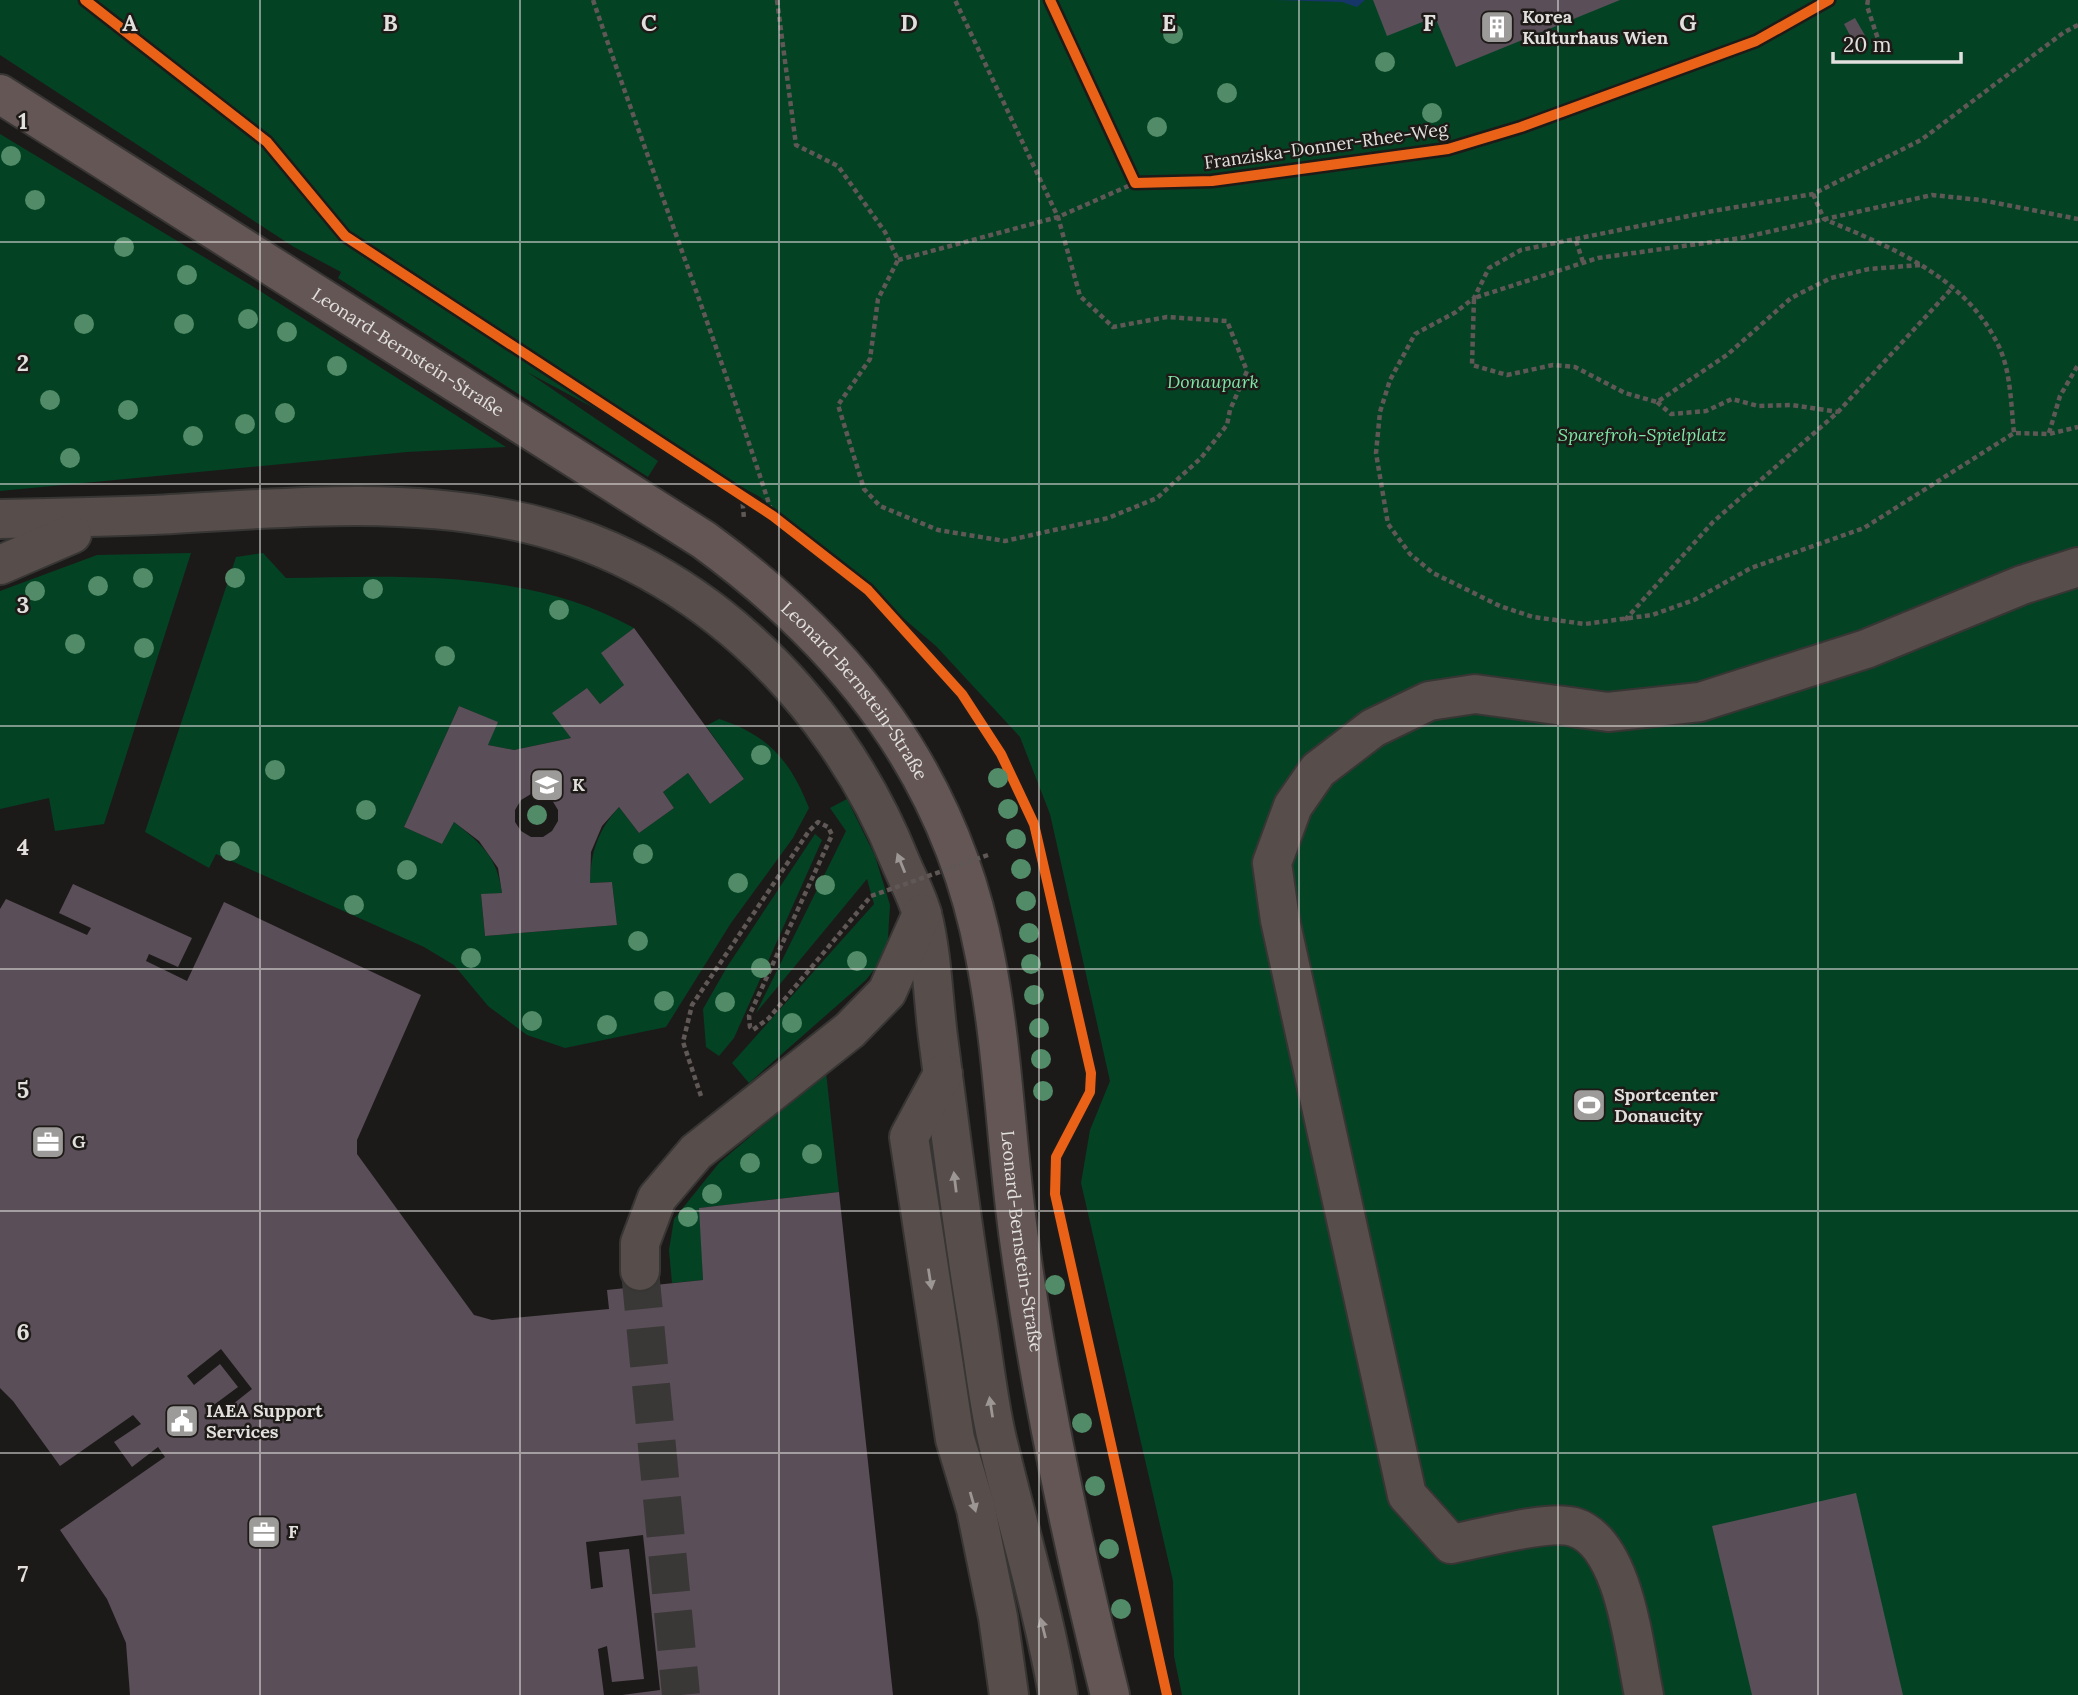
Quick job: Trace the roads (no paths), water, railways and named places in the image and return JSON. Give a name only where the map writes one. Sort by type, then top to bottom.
[{"type":"main road","name":"Leonard-Bernstein-Straße","points":[[0,94],[704,540],[793,611],[873,699],[909,754],[948,833],[979,930],[989,978],[1020,1245],[1035,1342],[1051,1433],[1110,1695]]},
{"type":"lane","points":[[0,519],[152,515],[310,505],[407,508],[505,518],[582,540],[632,562],[699,601],[755,645],[793,684],[834,736],[855,769],[887,827],[922,914],[956,1189],[995,1429],[1058,1695]]},
{"type":"lane","points":[[0,544],[111,527],[152,515]]},
{"type":"lane","points":[[0,565],[72,534]]},
{"type":"lane","points":[[1644,1695],[1618,1578],[1600,1543],[1574,1527],[1544,1527],[1451,1544],[1407,1495],[1280,920],[1272,863],[1293,806],[1318,770],[1373,728],[1429,701],[1475,694],[1608,712],[1700,702],[1866,649],[2022,585],[2078,567]]},
{"type":"lane","points":[[640,1271],[640,1243],[657,1198],[696,1152],[850,1030],[887,992],[922,914]]},
{"type":"lane","points":[[943,1074],[909,1137],[955,1439],[976,1510],[998,1617],[1009,1695]]},
{"type":"water","points":[[1275,0],[1365,0],[1357,7],[1342,2]]},
{"type":"tunnel","points":[[640,1271],[681,1695]]},
{"type":"place","name":"Korea Kulturhaus Wien","points":[[1497,27]]},
{"type":"place","name":"K","points":[[547,785]]},
{"type":"place","name":"Sportcenter Donaucity","points":[[1589,1105]]},
{"type":"place","name":"G","points":[[48,1142]]},
{"type":"place","name":"IAEA Support Services","points":[[182,1421]]},
{"type":"place","name":"F","points":[[264,1532]]},
{"type":"park label","name":"Donaupark","points":[[1213,382]]},
{"type":"park label","name":"Sparefroh-Spielplatz","points":[[1642,435]]}]
